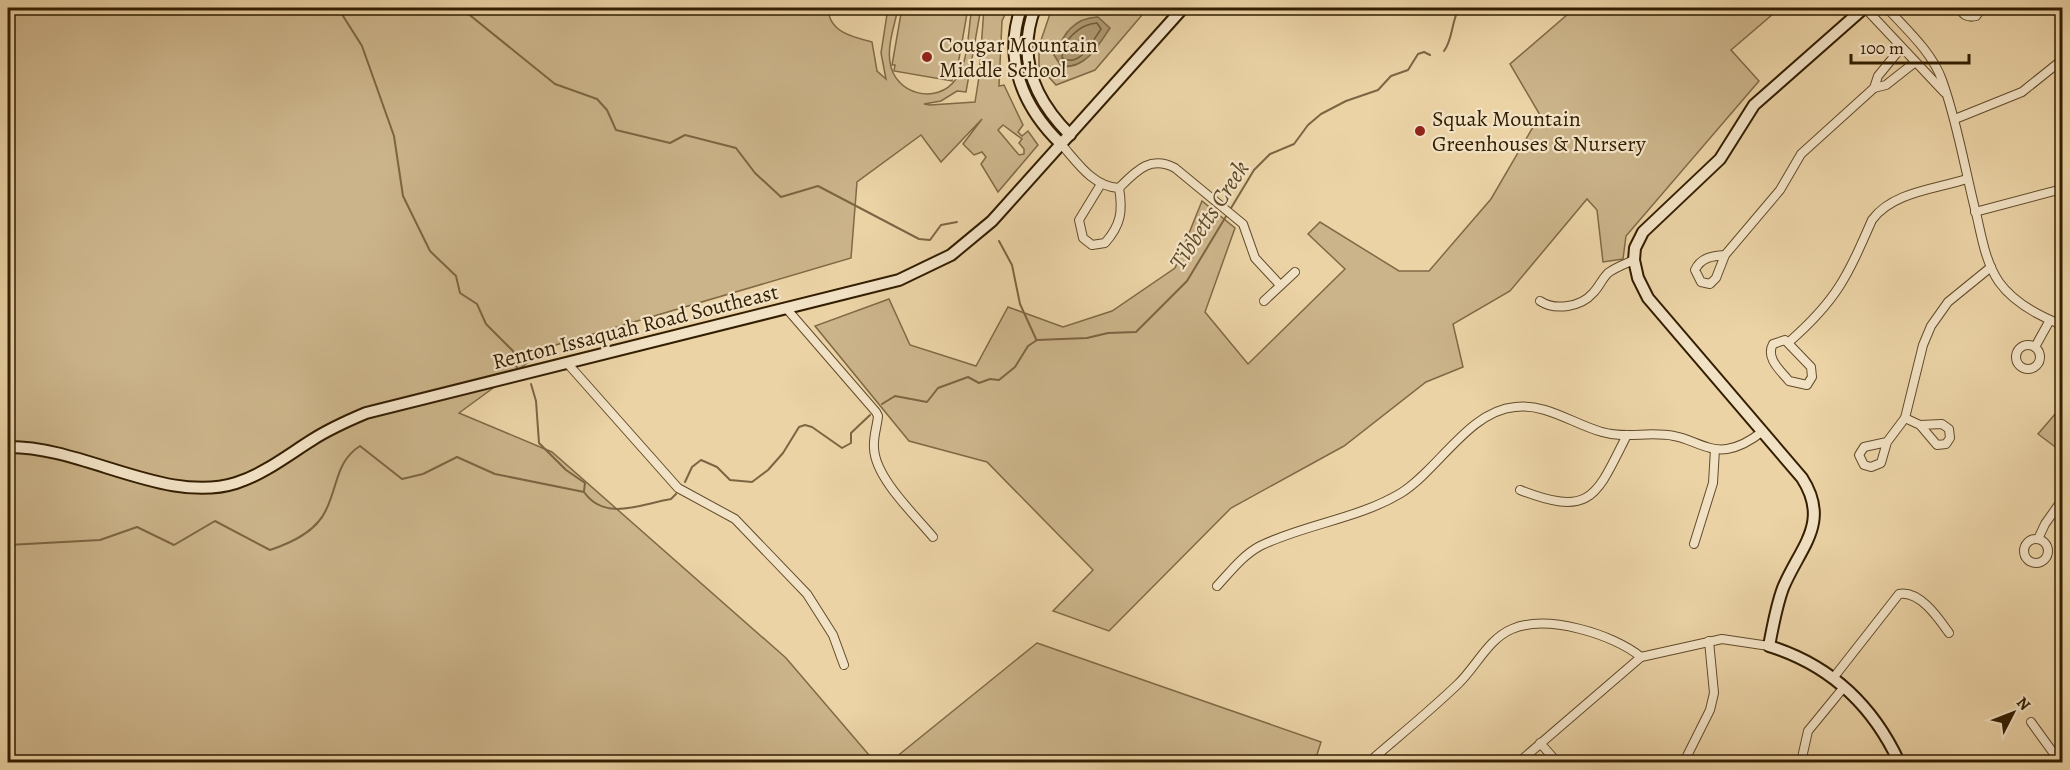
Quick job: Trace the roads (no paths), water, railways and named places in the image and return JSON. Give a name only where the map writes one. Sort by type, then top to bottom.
[{"type":"main road","points":[[1021,8],[1014,45],[1018,79],[1035,115],[1061,144]]},
{"type":"main road","points":[[1035,8],[1027,38],[1029,70],[1045,109],[1070,135]]},
{"type":"main road","name":"Renton Issaquah Road Southeast","points":[[8,447],[55,451],[187,487],[222,486],[255,475],[332,428],[366,413],[900,280],[951,255],[992,221],[1183,8]]},
{"type":"main road","points":[[1865,8],[1754,105],[1720,159],[1643,232],[1635,248],[1634,261],[1638,278],[1648,298],[1763,431],[1808,487],[1815,515],[1810,537],[1778,604],[1769,646],[1802,658],[1834,677],[1877,727],[1899,762]]},
{"type":"street","points":[[1865,8],[1914,63],[1944,92]]},
{"type":"street","points":[[1887,8],[1919,44],[1938,71],[1955,119],[1967,179],[1991,267],[2012,296],[2062,325]]},
{"type":"street","points":[[1960,8],[1969,17],[1976,16],[1982,8]]},
{"type":"street","points":[[1907,55],[1919,44]]},
{"type":"street","points":[[1874,88],[1878,76],[1901,48]]},
{"type":"street","points":[[1955,119],[2022,92],[2062,60]]},
{"type":"street","points":[[1725,255],[1780,190],[1795,162],[1809,146],[1874,88],[1886,85],[1914,63]]},
{"type":"street","points":[[1061,144],[1101,184],[1119,188]]},
{"type":"street","points":[[1119,188],[1143,166],[1162,162],[1175,168],[1243,224],[1255,258],[1280,285]]},
{"type":"street","points":[[1789,342],[1815,319],[1836,294],[1872,220],[1879,211],[1909,195],[1967,179]]},
{"type":"street","points":[[1101,184],[1079,220],[1083,238],[1092,245],[1105,243],[1120,220],[1122,208],[1119,188]]},
{"type":"street","points":[[1976,212],[2062,189]]},
{"type":"street","points":[[1540,302],[1547,306],[1580,303],[1592,294],[1606,275],[1616,267],[1634,261]]},
{"type":"street","points":[[1887,442],[1905,418],[1923,345],[1931,326],[1948,303],[1991,267]]},
{"type":"street","points":[[1264,301],[1294,272]]},
{"type":"street","points":[[786,308],[876,412],[878,419],[873,447],[876,461],[887,481],[933,537]]},
{"type":"street","points":[[2035,347],[2050,320]]},
{"type":"street","points":[[1776,341],[1789,342],[1813,372],[1811,382],[1807,385],[1789,381],[1771,357],[1770,347],[1776,341]]},
{"type":"street","points":[[568,364],[678,488],[735,519],[807,594],[833,635],[844,665]]},
{"type":"street","points":[[1217,586],[1236,565],[1260,547],[1365,509],[1402,492],[1430,471],[1474,425],[1500,410],[1517,406],[1537,408],[1602,432],[1627,435],[1669,435],[1715,449],[1742,444],[1763,431]]},
{"type":"street","points":[[1905,418],[1920,425]]},
{"type":"street","points":[[1520,490],[1563,504],[1584,500],[1601,484],[1627,435]]},
{"type":"street","points":[[1694,544],[1713,483],[1715,449]]},
{"type":"street","points":[[2038,539],[2045,524],[2062,500]]},
{"type":"street","points":[[1834,677],[1899,594],[1916,598],[1949,633]]},
{"type":"street","points":[[1369,762],[1459,683],[1493,642],[1512,629],[1539,625],[1580,630],[1622,642],[1641,657]]},
{"type":"street","points":[[1519,762],[1641,657],[1709,641],[1737,640],[1769,646]]},
{"type":"street","points":[[1684,762],[1712,701],[1709,641]]},
{"type":"street","points":[[1801,762],[1808,730],[1844,687]]},
{"type":"street","points":[[2031,722],[2060,762]]},
{"type":"street","points":[[1540,744],[1557,762]]},
{"type":"water","points":[[1098,17],[1110,28],[1096,49],[1078,64],[1061,66],[1054,55],[1070,28],[1082,20]]},
{"type":"waterway","points":[[338,8],[362,46],[394,136],[403,196],[430,251],[456,276],[460,293],[477,304],[486,324],[513,351],[517,368]]},
{"type":"waterway","points":[[461,8],[555,84],[597,99],[607,110],[616,130],[670,143],[685,135],[736,148],[755,173],[781,197],[818,186],[919,239],[930,240],[941,225],[957,222]]},
{"type":"waterway","name":"Tibbetts Creek","points":[[1444,51],[1459,8]]},
{"type":"waterway","name":"Tibbetts Creek","points":[[882,404],[895,396],[927,402],[938,388],[968,377],[979,383],[990,379],[999,380],[1015,367],[1028,346],[1037,340],[1087,338],[1108,333],[1136,332],[1187,281],[1254,170],[1270,154],[1294,144],[1308,125],[1321,114],[1346,101],[1378,90],[1391,76],[1408,70],[1418,54],[1424,52],[1430,55]]},
{"type":"waterway","points":[[999,241],[1012,265],[1020,304],[1036,339]]},
{"type":"waterway","points":[[531,384],[536,401],[539,443],[566,470],[585,483],[584,491]]},
{"type":"waterway","name":"Tibbetts Creek","points":[[685,482],[692,467],[701,460],[717,467],[730,480],[752,482],[768,470],[783,453],[799,427],[805,425],[812,427],[842,448],[851,443],[851,433],[870,415]]},
{"type":"waterway","name":"Tibbetts Creek","points":[[8,545],[100,540],[137,527],[174,545],[215,521],[270,550],[294,540],[316,525],[326,510],[346,459],[360,446],[402,479],[423,474],[457,457],[495,474],[584,492],[593,501],[613,509],[636,507],[671,499],[676,494]]},
{"type":"place","name":"Cougar Mountain Middle School","points":[[927,57]]},
{"type":"place","name":"Squak Mountain Greenhouses & Nursery","points":[[1420,131]]}]
